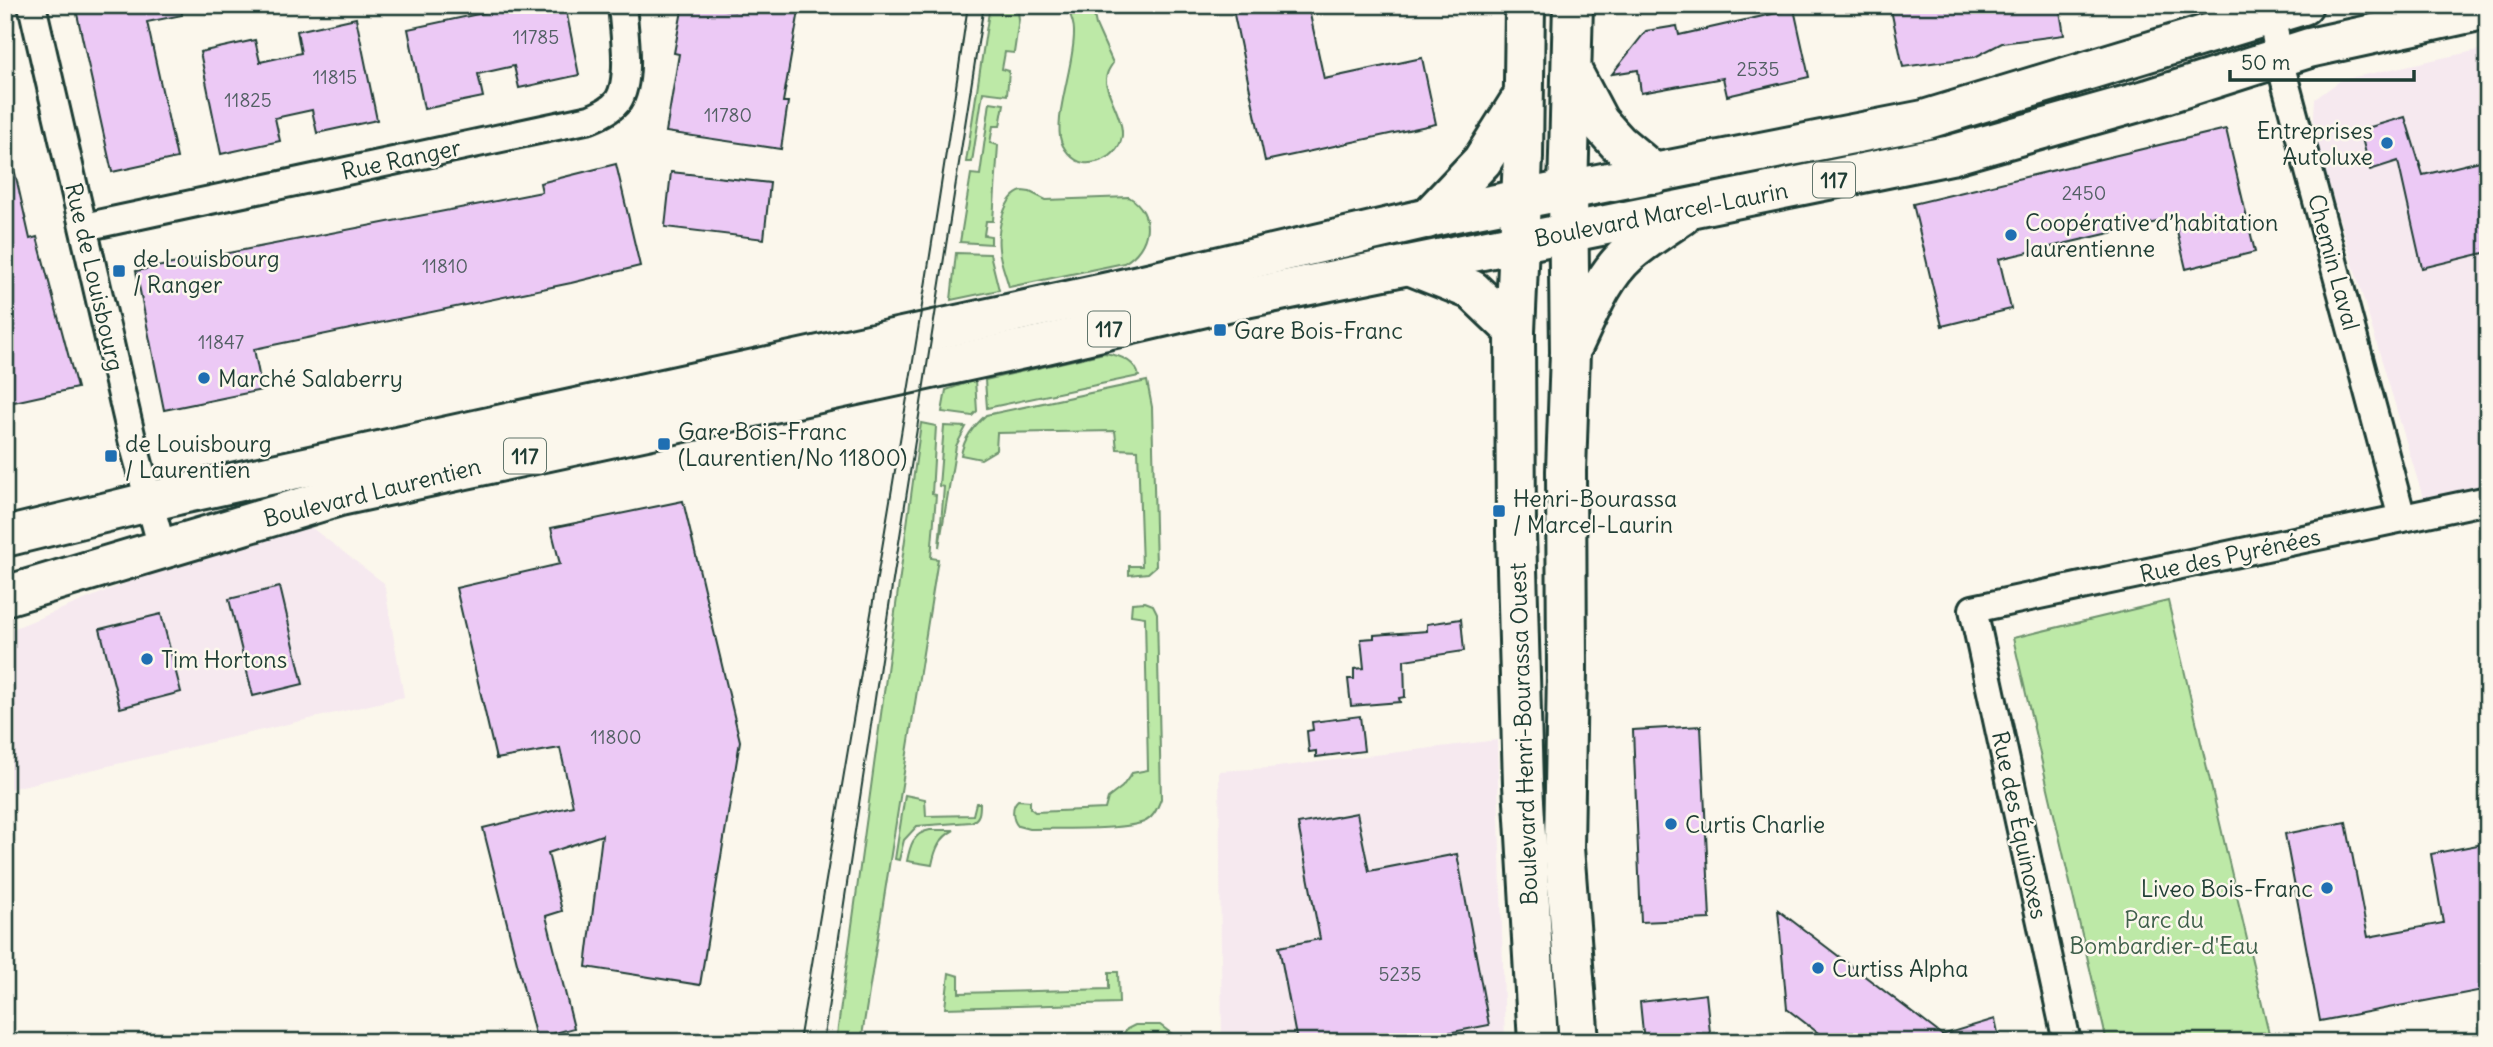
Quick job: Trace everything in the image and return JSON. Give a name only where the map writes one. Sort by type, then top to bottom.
[{"type":"main road","name":"Boulevard Henri-Bourassa Ouest","points":[[1525,5],[1515,331],[1519,669],[1527,872],[1538,1042]]},
{"type":"main road","name":"Boulevard Henri-Bourassa Ouest","points":[[1573,5],[1568,191],[1570,352],[1566,471],[1564,848],[1579,1042]]},
{"type":"main road","name":"Boulevard Marcel-Laurin","points":[[950,345],[1427,219],[1923,120],[2281,9]]},
{"type":"main road","name":"Boulevard Marcel-Laurin","points":[[950,345],[1409,265],[1976,149],[2149,99],[2309,48],[2488,9]]},
{"type":"main road","points":[[1571,70],[1599,122],[1618,143],[1655,174]]},
{"type":"main road","points":[[1427,219],[1482,161],[1523,96]]},
{"type":"main road","points":[[1570,352],[1594,301],[1616,266],[1638,245],[1692,209]]},
{"type":"main road","points":[[1409,265],[1472,290],[1515,331]]},
{"type":"main road","name":"Boulevard Laurentien","points":[[5,537],[149,501],[553,411],[950,345]]},
{"type":"main road","name":"Boulevard Laurentien","points":[[5,596],[340,496],[950,345]]},
{"type":"street","name":"Rue de Louisbourg","points":[[32,5],[132,439],[162,548]]},
{"type":"street","name":"Rue Ranger","points":[[84,227],[599,116],[617,102],[625,82],[622,5]]},
{"type":"street","name":"Chemin Laval","points":[[2281,9],[2280,57],[2402,518]]},
{"type":"street","name":"Rue des Pyrénées","points":[[1973,609],[2488,500]]},
{"type":"street","name":"Rue des Équinoxes","points":[[1973,609],[2067,1042]]},
{"type":"shaded area","points":[[2488,48],[2488,485],[2423,498],[2313,131],[2315,99],[2341,80]]},
{"type":"shaded area","points":[[308,525],[384,583],[404,697],[5,790],[5,632],[158,570]]},
{"type":"shaded area","points":[[1497,740],[1505,1042],[1222,1042],[1219,771],[1269,768]]},
{"type":"green space","points":[[990,5],[1017,5],[1019,19],[1014,53],[1005,52],[1002,69],[1009,71],[1007,95],[983,92],[972,162],[966,162]]},
{"type":"green space","points":[[1066,5],[1092,5],[1096,25],[1113,63],[1106,83],[1120,121],[1121,139],[1118,148],[1110,156],[1094,163],[1080,162],[1072,157],[1065,150],[1060,137],[1059,125],[1074,43],[1072,18]]},
{"type":"green space","points":[[990,102],[1004,104],[1000,126],[993,126],[990,143],[998,145],[993,221],[986,221],[984,235],[991,236],[991,244],[960,242],[971,174],[980,175]]},
{"type":"green space","points":[[1022,191],[1046,200],[1129,197],[1143,212],[1147,230],[1145,240],[1133,257],[1124,263],[1009,287],[1000,254],[999,233],[1006,207],[1015,194]]},
{"type":"green space","points":[[956,253],[990,254],[999,290],[951,300]]},
{"type":"green space","points":[[1104,353],[1126,359],[1134,366],[1139,376],[987,408],[985,380]]},
{"type":"green space","points":[[975,380],[977,411],[972,416],[942,412],[946,390]]},
{"type":"green space","points":[[1147,381],[1152,407],[1156,566],[1148,573],[1129,575],[1129,566],[1142,566],[1138,450],[1117,449],[1115,431],[997,433],[996,450],[981,459],[961,455],[970,433],[986,415]]},
{"type":"green space","points":[[921,423],[936,426],[932,494],[936,495],[931,558],[938,559],[861,1042],[836,1042]]},
{"type":"green space","points":[[944,426],[966,427],[956,446],[939,547],[944,487],[939,486]]},
{"type":"green space","name":"Parc du Bombardier-d'Eau","points":[[2168,601],[2271,1042],[2107,1042],[2013,638]]},
{"type":"green space","points":[[1145,602],[1153,605],[1157,613],[1161,799],[1155,812],[1146,821],[1123,826],[1029,829],[1018,826],[1013,813],[1018,800],[1030,801],[1030,808],[1035,812],[1105,809],[1108,798],[1122,787],[1132,773],[1148,770],[1145,617],[1131,615],[1132,603]]},
{"type":"green space","points":[[905,795],[925,799],[926,816],[973,815],[976,803],[980,803],[980,812],[971,822],[917,826],[904,840],[899,860],[895,859]]},
{"type":"green space","points":[[930,830],[954,830],[939,845],[932,865],[907,861],[916,837]]},
{"type":"green space","points":[[1109,972],[1118,972],[1119,1003],[945,1008],[949,973],[959,976],[959,993],[1109,989]]},
{"type":"green space","points":[[1135,1025],[1160,1025],[1172,1034],[1158,1042],[1117,1042],[1127,1029]]},
{"type":"building","points":[[75,5],[181,5],[182,15],[147,22],[177,158],[112,172]]},
{"type":"building","points":[[520,5],[565,5],[579,75],[519,88],[514,66],[478,74],[483,97],[424,109],[408,29]]},
{"type":"building","points":[[683,5],[734,11],[734,5],[800,5],[783,102],[788,102],[781,149],[666,132],[679,54],[674,53]]},
{"type":"building","points":[[1232,5],[1308,5],[1324,79],[1422,58],[1436,124],[1265,161]]},
{"type":"building","points":[[1890,5],[2059,5],[2064,35],[2002,43],[1975,57],[1903,67]]},
{"type":"building","points":[[1794,9],[1809,77],[1727,96],[1723,78],[1641,93],[1638,70],[1612,74],[1646,31],[1677,26],[1679,35]]},
{"type":"building","points":[[356,18],[377,120],[317,133],[312,110],[275,118],[280,141],[221,154],[200,52],[255,40],[260,62],[301,53],[297,31]]},
{"type":"building","points":[[2405,117],[2423,175],[2488,159],[2488,252],[2422,268],[2398,161],[2370,170],[2360,130]]},
{"type":"building","name":"Coopérative d’habitation laurentienne","points":[[2226,129],[2255,252],[2186,269],[2174,218],[1999,259],[2011,309],[1942,326],[1913,204]]},
{"type":"building","points":[[13,164],[30,239],[37,237],[77,388],[5,404],[5,165]]},
{"type":"building","points":[[616,164],[640,266],[571,283],[254,349],[262,390],[164,410],[136,271],[542,192],[540,183]]},
{"type":"building","points":[[671,172],[770,183],[764,239],[665,227]]},
{"type":"building","points":[[683,501],[740,741],[700,985],[586,967],[602,835],[548,853],[562,911],[546,916],[574,1028],[536,1038],[483,828],[573,806],[560,748],[496,759],[456,588],[560,564],[551,528]]},
{"type":"building","points":[[280,587],[303,684],[253,696],[229,599]]},
{"type":"building","points":[[161,614],[181,692],[120,708],[100,629]]},
{"type":"building","points":[[1461,619],[1464,651],[1404,660],[1405,697],[1399,698],[1400,702],[1351,706],[1348,679],[1354,679],[1354,669],[1364,668],[1361,639],[1374,638],[1374,635],[1427,631],[1427,624]]},
{"type":"building","points":[[1360,716],[1364,751],[1316,757],[1316,751],[1309,752],[1307,731],[1313,730],[1312,722]]},
{"type":"building","name":"Curtis Charlie","points":[[1701,726],[1710,919],[1641,922],[1633,730]]},
{"type":"building","points":[[1357,813],[1369,871],[1457,854],[1489,1025],[1401,1042],[1297,1042],[1279,947],[1320,939],[1298,824]]},
{"type":"building","name":"Liveo Bois-Franc","points":[[2346,822],[2368,937],[2443,923],[2431,854],[2488,843],[2488,989],[2320,1021],[2285,834]]},
{"type":"building","name":"Curtiss Alpha","points":[[1778,910],[1942,1035],[1995,1019],[2000,1042],[1830,1042],[1787,1009]]},
{"type":"building","points":[[1706,994],[1711,1042],[1644,1042],[1640,1002]]},
{"type":"tram line","points":[[799,1042],[908,394],[968,5]]},
{"type":"tram line","points":[[823,1042],[984,5]]},
{"type":"place","name":"Entreprises Autoluxe","points":[[2387,143]]},
{"type":"place","name":"Coopérative d’habitation laurentienne","points":[[2011,235]]},
{"type":"place","name":"de Louisbourg / Ranger","points":[[119,271]]},
{"type":"place","name":"Gare Bois-Franc","points":[[1220,330]]},
{"type":"place","name":"Marché Salaberry","points":[[204,378]]},
{"type":"place","name":"Gare Bois-Franc (Laurentien/No 11800)","points":[[664,444]]},
{"type":"place","name":"de Louisbourg / Laurentien","points":[[111,456]]},
{"type":"place","name":"Henri-Bourassa / Marcel-Laurin","points":[[1499,511]]},
{"type":"place","name":"Tim Hortons","points":[[147,659]]},
{"type":"place","name":"Curtis Charlie","points":[[1671,824]]},
{"type":"place","name":"Liveo Bois-Franc","points":[[2327,888]]},
{"type":"place","name":"Curtiss Alpha","points":[[1818,968]]}]
